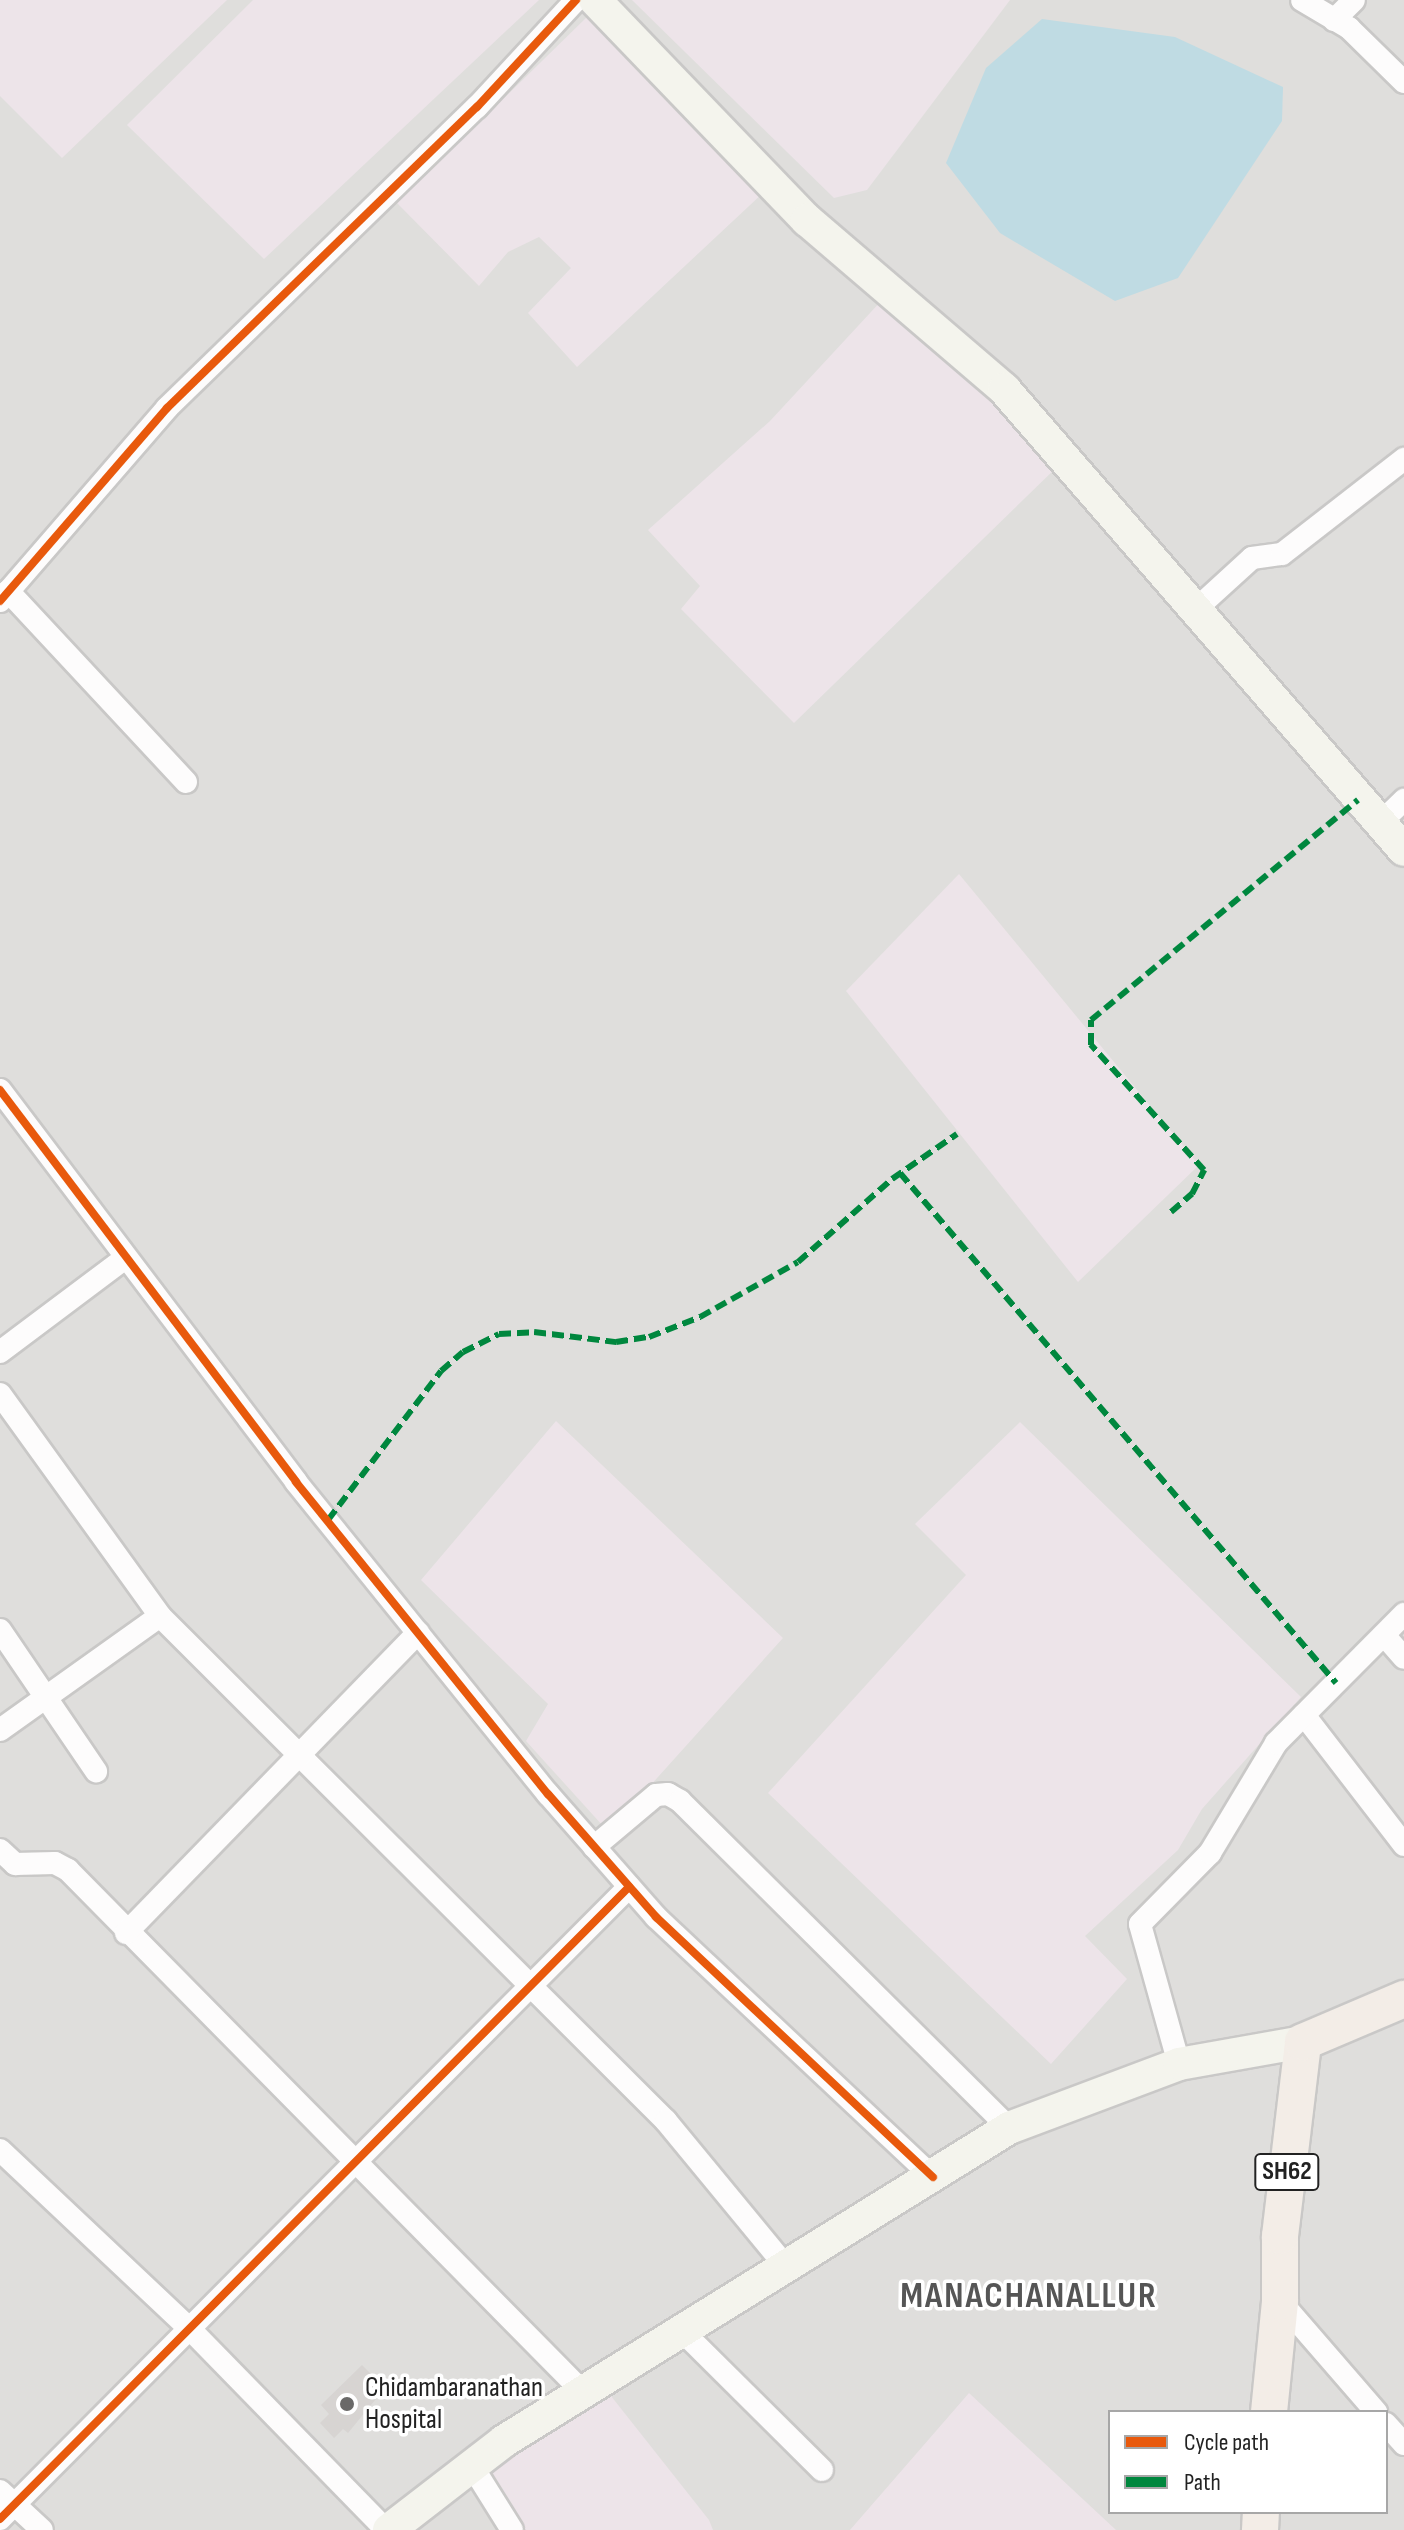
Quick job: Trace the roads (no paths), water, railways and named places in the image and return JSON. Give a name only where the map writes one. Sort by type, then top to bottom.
[{"type":"main road","points":[[595,0],[807,220],[1004,389],[1404,850]]},
{"type":"main road","points":[[388,2530],[472,2466],[582,2391],[1009,2128],[1179,2064],[1303,2042],[1404,1999]]},
{"type":"main road","name":"SH62","points":[[1269,2410],[1280,2301],[1280,2236],[1303,2042]]},
{"type":"street","points":[[186,782],[4,596],[167,408],[477,107],[576,0]]},
{"type":"street","points":[[1302,0],[1334,20],[1404,82]]},
{"type":"street","points":[[1334,20],[1354,0]]},
{"type":"street","points":[[1195,610],[1252,558],[1282,554],[1404,459]]},
{"type":"street","points":[[1379,824],[1404,800]]},
{"type":"street","points":[[0,1090],[124,1259],[418,1633],[594,1847],[629,1887],[933,2177]]},
{"type":"street","points":[[0,1352],[124,1259]]},
{"type":"street","points":[[0,1394],[160,1616],[666,2121],[784,2264]]},
{"type":"street","points":[[1179,2064],[1140,1924],[1210,1853],[1276,1743],[1404,1614]]},
{"type":"street","points":[[0,1730],[160,1616]]},
{"type":"street","points":[[0,1630],[96,1771]]},
{"type":"street","points":[[126,1933],[418,1633]]},
{"type":"street","points":[[1384,1635],[1404,1658]]},
{"type":"street","points":[[1304,1715],[1404,1845]]},
{"type":"street","points":[[594,1847],[656,1795],[668,1794],[680,1801],[1009,2128]]},
{"type":"street","points":[[0,1850],[15,1864],[63,1866],[126,1933],[357,2158],[582,2391]]},
{"type":"street","points":[[42,2530],[5,2504],[188,2327],[629,1887]]},
{"type":"street","points":[[0,2150],[188,2327],[388,2530]]},
{"type":"street","points":[[1280,2301],[1374,2410]]},
{"type":"street","points":[[680,2329],[822,2470]]},
{"type":"street","points":[[1388,2426],[1404,2444]]},
{"type":"street","points":[[472,2466],[512,2530]]},
{"type":"water","points":[[1042,19],[1175,37],[1283,87],[1282,121],[1178,278],[1115,301],[1000,233],[946,163],[986,68]]},
{"type":"place","name":"Chidambaranathan Hospital","points":[[347,2404]]},
{"type":"district","name":"MANACHANALLUR","points":[[1029,2297]]}]
